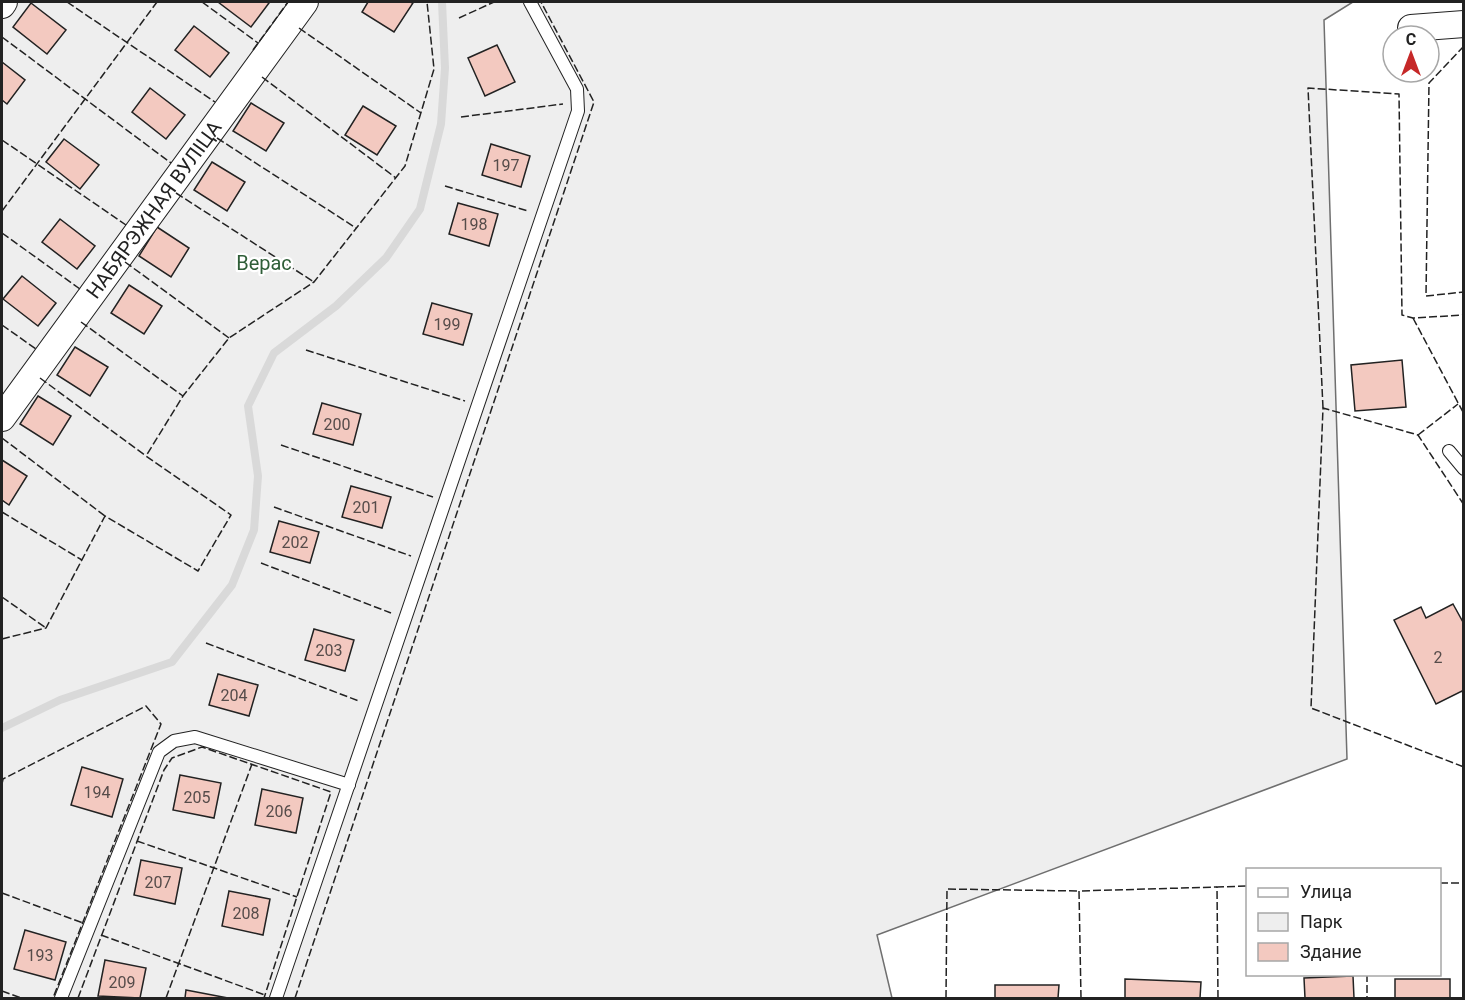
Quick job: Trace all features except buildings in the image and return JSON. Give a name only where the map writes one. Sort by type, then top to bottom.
[{"type":"street","name":"НАБЯРЭЖНАЯ ВУЛІЦА","points":[[2,418],[305,2]]},
{"type":"street","points":[[1441,26],[1464,24]]},
{"type":"lane","points":[[276,999],[578,111],[577,89],[531,2]]},
{"type":"lane","points":[[1449,451],[1464,470]]},
{"type":"lane","points":[[61,999],[159,752],[174,741],[195,737],[349,785]]},
{"type":"green space","name":"Верас","points":[[2,2],[1353,2],[1324,20],[1347,759],[877,935],[892,998],[2,998]]},
{"type":"waterway","points":[[2,728],[60,700],[172,662],[232,585],[254,530],[258,476],[248,406],[274,353],[336,306],[386,258],[420,209],[441,124],[445,68],[442,2]]},
{"type":"fence","points":[[67,2],[215,102]]},
{"type":"fence","points":[[2,211],[157,2]]},
{"type":"fence","points":[[202,2],[258,43]]},
{"type":"fence","points":[[253,50],[288,2]]},
{"type":"fence","points":[[2,639],[46,628],[105,516],[198,571],[231,515],[146,456],[183,396],[229,338],[314,282],[405,166],[434,69],[427,2]]},
{"type":"fence","points":[[459,18],[494,2]]},
{"type":"fence","points":[[295,998],[594,102],[541,2]]},
{"type":"fence","points":[[299,28],[421,113]]},
{"type":"fence","points":[[2,37],[171,163]]},
{"type":"fence","points":[[1464,46],[1429,83],[1426,296],[1464,292]]},
{"type":"fence","points":[[262,77],[396,178]]},
{"type":"fence","points":[[1323,408],[1308,88],[1399,94],[1402,315],[1413,318],[1464,315]]},
{"type":"fence","points":[[461,117],[563,104]]},
{"type":"fence","points":[[217,138],[356,228]]},
{"type":"fence","points":[[2,140],[126,225]]},
{"type":"fence","points":[[445,186],[528,211]]},
{"type":"fence","points":[[176,193],[314,282]]},
{"type":"fence","points":[[2,233],[80,289]]},
{"type":"fence","points":[[125,262],[229,338]]},
{"type":"fence","points":[[1413,318],[1464,414]]},
{"type":"fence","points":[[81,322],[183,396]]},
{"type":"fence","points":[[2,325],[36,349]]},
{"type":"fence","points":[[306,350],[465,401]]},
{"type":"fence","points":[[40,378],[146,456]]},
{"type":"fence","points":[[1418,435],[1458,404]]},
{"type":"fence","points":[[1464,505],[1418,435],[1323,408],[1311,708],[1464,767]]},
{"type":"fence","points":[[2,438],[105,516]]},
{"type":"fence","points":[[281,445],[433,497]]},
{"type":"fence","points":[[274,507],[411,556]]},
{"type":"fence","points":[[2,512],[82,560]]},
{"type":"fence","points":[[261,563],[391,613]]},
{"type":"fence","points":[[2,597],[46,628]]},
{"type":"fence","points":[[206,643],[359,701]]},
{"type":"fence","points":[[2,784],[3,779],[146,706],[161,724],[53,998]]},
{"type":"fence","points":[[78,998],[164,770],[172,758],[202,747],[331,792],[264,998]]},
{"type":"fence","points":[[166,998],[252,764]]},
{"type":"fence","points":[[137,841],[297,897]]},
{"type":"fence","points":[[1441,883],[1464,883]]},
{"type":"fence","points":[[1218,998],[1217,887],[1246,886]]},
{"type":"fence","points":[[1081,998],[1079,891],[1217,887]]},
{"type":"fence","points":[[946,998],[947,889],[1079,891]]},
{"type":"fence","points":[[2,893],[83,923]]},
{"type":"fence","points":[[101,935],[265,995]]},
{"type":"fence","points":[[1367,976],[1367,998]]},
{"type":"fence","points":[[2,991],[21,998]]}]
